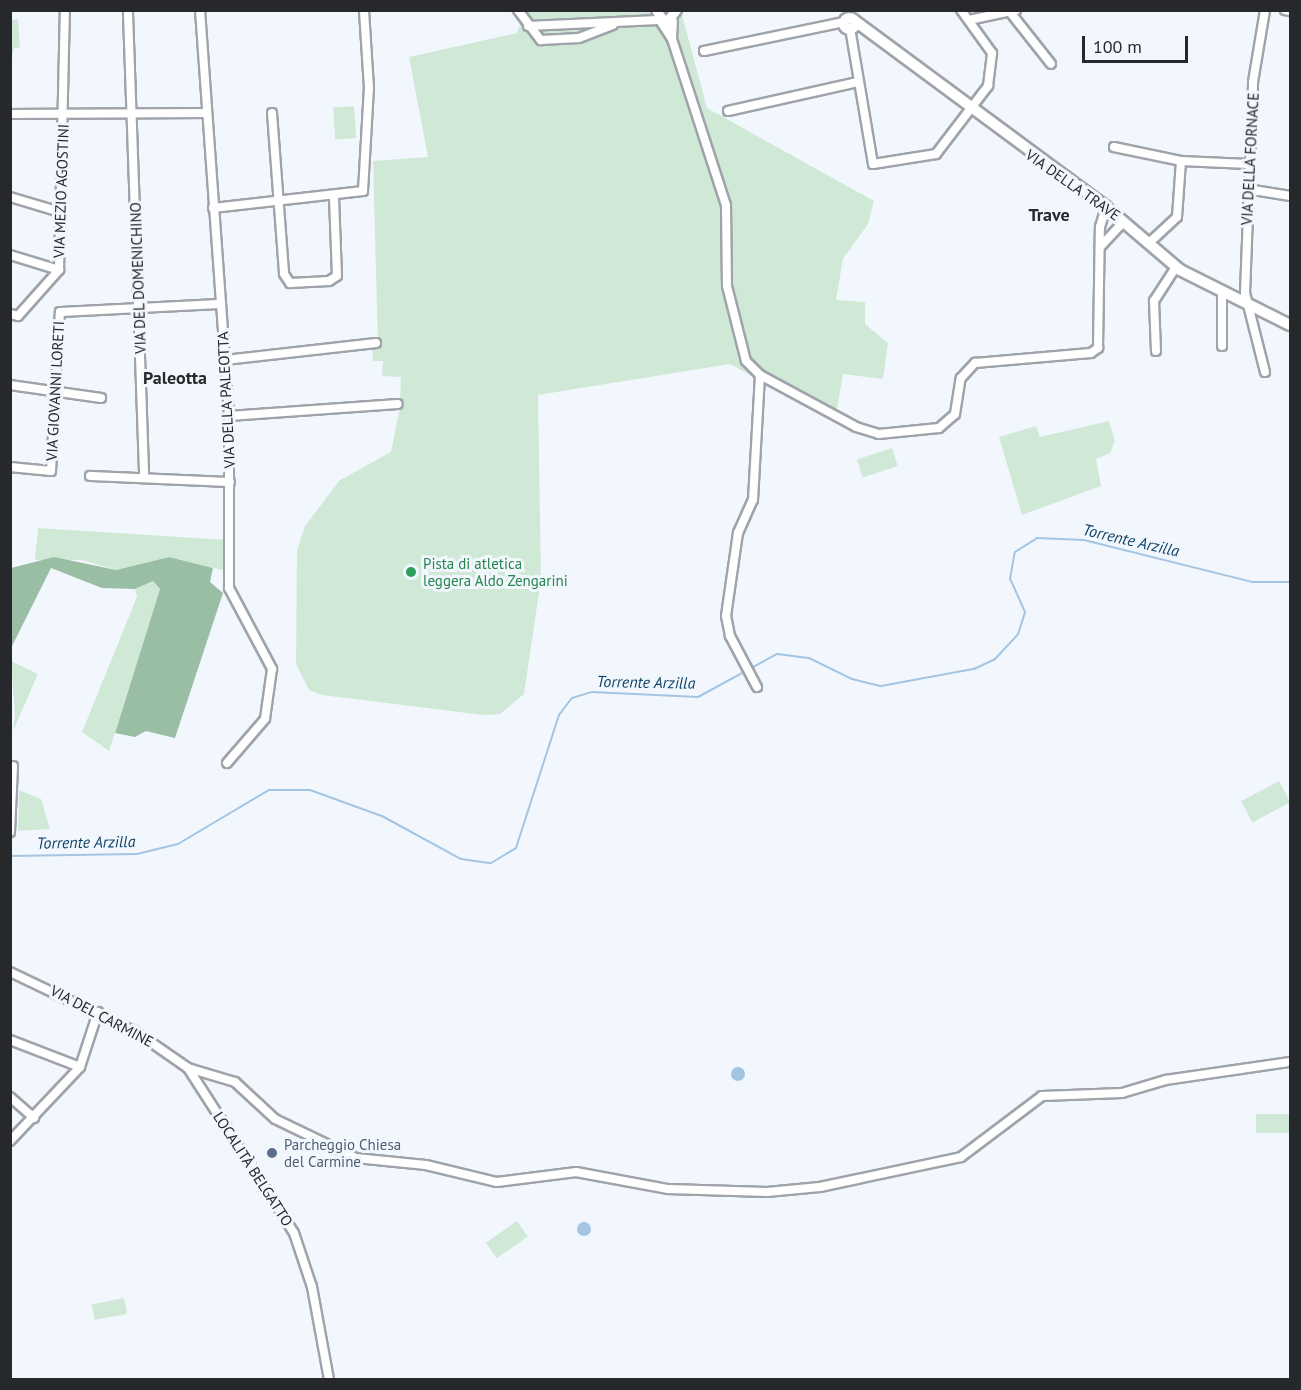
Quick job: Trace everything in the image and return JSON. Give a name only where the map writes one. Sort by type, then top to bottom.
[{"type":"main road","name":"VIA DELLA TRAVE","points":[[849,21],[970,111],[1106,207],[1176,267],[1222,295],[1290,325]]},
{"type":"street","name":"VIA MEZIO AGOSTINI","points":[[10,314],[18,316],[59,270],[65,10]]},
{"type":"street","name":"VIA DELLA PALEOTTA","points":[[200,10],[230,416],[229,588],[269,657],[272,693],[255,735],[227,763]]},
{"type":"street","points":[[213,208],[357,195],[364,189],[369,88],[364,10]]},
{"type":"street","points":[[518,10],[541,40],[579,38],[623,22]]},
{"type":"street","points":[[704,51],[849,21],[873,164],[936,154],[970,111],[994,67],[988,44],[962,10]]},
{"type":"street","points":[[1285,10],[1290,12]]},
{"type":"street","points":[[969,20],[1013,11],[1051,64]]},
{"type":"street","name":"VIA DELLA FORNACE","points":[[1265,11],[1248,164],[1245,293],[1265,372]]},
{"type":"street","name":"VIA DEL DOMENICHINO","points":[[128,13],[140,307],[144,478]]},
{"type":"street","points":[[528,26],[623,22],[677,14],[672,39]]},
{"type":"street","points":[[658,16],[672,39],[726,204],[724,267],[741,351],[760,375],[872,432],[939,428],[955,414],[961,378],[975,363],[1091,353],[1098,348],[1100,247],[1106,207]]},
{"type":"street","points":[[728,111],[858,82]]},
{"type":"street","points":[[10,114],[207,113]]},
{"type":"street","points":[[272,113],[285,278],[294,284],[326,282],[339,270],[334,197]]},
{"type":"street","points":[[1114,147],[1181,161],[1248,164]]},
{"type":"street","points":[[1149,243],[1177,217],[1181,161]]},
{"type":"street","points":[[1247,189],[1290,196]]},
{"type":"street","points":[[10,196],[60,212]]},
{"type":"street","points":[[1100,247],[1124,221]]},
{"type":"street","points":[[10,255],[59,270]]},
{"type":"street","points":[[1156,351],[1154,301],[1176,267]]},
{"type":"street","points":[[1222,295],[1222,346]]},
{"type":"street","points":[[140,307],[220,304]]},
{"type":"street","name":"VIA GIOVANNI LORETI","points":[[10,467],[51,471],[60,312],[140,307]]},
{"type":"street","points":[[225,360],[376,343]]},
{"type":"street","points":[[757,687],[739,652],[726,616],[738,533],[753,500],[760,375]]},
{"type":"street","points":[[10,385],[101,398]]},
{"type":"street","points":[[230,416],[398,404]]},
{"type":"street","points":[[90,476],[230,482]]},
{"type":"street","points":[[10,832],[13,766]]},
{"type":"street","name":"VIA DEL CARMINE","points":[[10,972],[98,1012],[188,1068]]},
{"type":"street","points":[[10,1141],[80,1068],[98,1012]]},
{"type":"street","points":[[10,1040],[80,1068]]},
{"type":"street","points":[[188,1068],[235,1082],[275,1119],[356,1158],[426,1165],[497,1182],[576,1172],[668,1189],[767,1192],[820,1187],[961,1157],[1042,1096],[1122,1093],[1166,1080],[1290,1062]]},
{"type":"street","name":"LOCALITÀ BELGATTO","points":[[188,1068],[294,1233],[312,1287],[328,1380]]},
{"type":"street","points":[[10,1097],[33,1118]]},
{"type":"green space","points":[[525,11],[681,11],[707,108],[874,201],[868,224],[843,259],[836,300],[865,302],[865,324],[888,343],[883,379],[843,374],[836,414],[781,381],[760,372],[755,378],[730,364],[538,395],[541,579],[524,694],[500,714],[483,715],[322,695],[309,690],[296,664],[297,550],[305,526],[340,480],[391,452],[400,407],[401,377],[382,376],[383,361],[373,361],[372,346],[378,346],[373,161],[428,157],[409,57],[517,33]]},
{"type":"green space","points":[[18,19],[20,48],[14,48],[11,62],[11,20]]},
{"type":"green space","points":[[354,106],[356,138],[335,139],[333,107]]},
{"type":"green space","points":[[1109,421],[1115,441],[1110,453],[1096,459],[1101,486],[1022,515],[999,437],[1036,426],[1040,437]]},
{"type":"green space","points":[[892,448],[898,466],[863,478],[857,459]]},
{"type":"green space","points":[[38,528],[228,540],[226,571],[169,557],[116,570],[82,560],[35,560]]},
{"type":"green space","points":[[54,557],[116,570],[169,557],[213,568],[210,582],[223,593],[175,738],[146,731],[135,737],[115,733],[160,589],[153,581],[135,589],[102,588],[51,568],[11,648],[11,568]]},
{"type":"green space","points":[[153,581],[160,589],[109,751],[82,732],[137,597],[135,589]]},
{"type":"green space","points":[[11,661],[38,674],[13,731],[15,714]]},
{"type":"green space","points":[[1279,781],[1290,802],[1252,822],[1241,801]]},
{"type":"green space","points":[[19,790],[41,799],[50,829],[18,831]]},
{"type":"green space","points":[[1256,1114],[1290,1114],[1290,1133],[1256,1133]]},
{"type":"green space","points":[[517,1221],[528,1237],[497,1258],[486,1243]]},
{"type":"green space","points":[[124,1298],[127,1314],[95,1320],[92,1304]]},
{"type":"water","points":[[735,1067],[741,1067],[745,1074],[741,1081],[735,1081],[731,1077],[731,1071]]},
{"type":"water","points":[[581,1222],[587,1222],[591,1229],[587,1236],[581,1236],[577,1232],[577,1226]]},
{"type":"waterway","name":"Torrente Arzilla","points":[[10,856],[137,854],[178,844],[269,790],[310,790],[382,816],[461,859],[491,863],[516,848],[559,715],[572,698],[592,692],[698,697],[777,654],[809,658],[852,679],[881,686],[974,669],[995,659],[1018,634],[1025,612],[1010,579],[1015,552],[1037,538],[1084,540],[1252,582],[1290,582]]},
{"type":"place","name":"Pista di atletica leggera Aldo Zengarini","points":[[411,572]]},
{"type":"place","name":"Parcheggio Chiesa del Carmine","points":[[272,1153]]},
{"type":"district","name":"Trave","points":[[1049,215]]},
{"type":"district","name":"Paleotta","points":[[175,378]]}]
